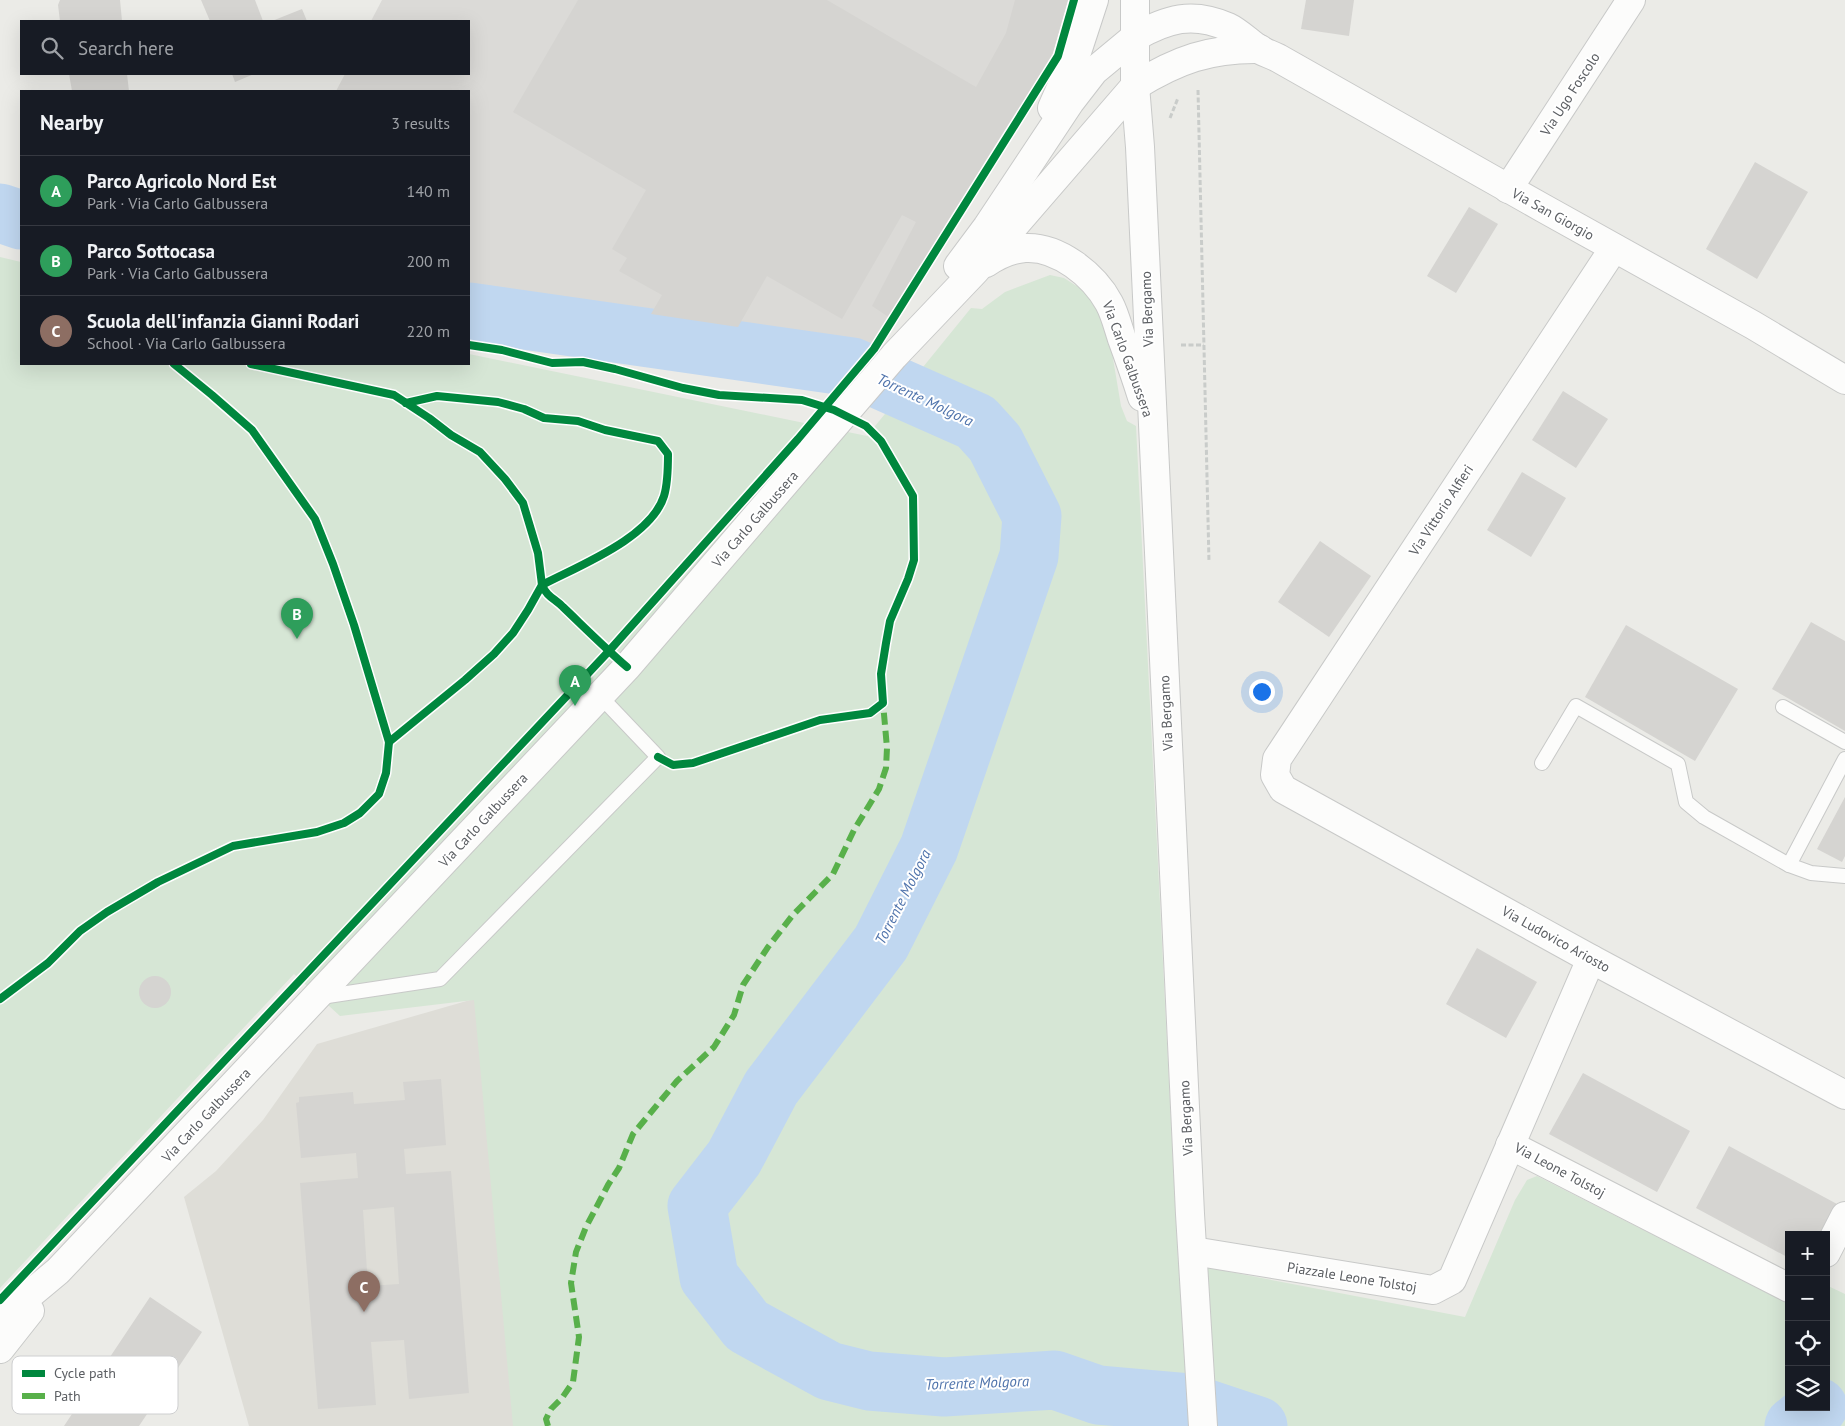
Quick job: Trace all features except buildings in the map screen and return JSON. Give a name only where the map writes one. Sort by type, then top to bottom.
[{"type":"street","name":"Via Carlo Galbussera","points":[[1012,188],[1046,122],[1078,49],[1094,0]]},
{"type":"street","name":"Via Bergamo","points":[[1135,0],[1135,86],[1140,147],[1197,1351],[1203,1426]]},
{"type":"street","name":"Via San Giorgio","points":[[1192,0],[1260,49],[1753,325],[1845,380]]},
{"type":"street","name":"Via Ugo Foscolo","points":[[1508,188],[1631,0]]},
{"type":"street","name":"Via San Giorgio","points":[[1135,37],[1155,26],[1182,18],[1202,19],[1229,27]]},
{"type":"street","name":"Via Carlo Galbussera","points":[[894,356],[1070,102],[1094,71],[1135,37]]},
{"type":"street","name":"Via San Giorgio","points":[[1135,86],[1162,69],[1187,59],[1222,50],[1260,49]]},
{"type":"street","name":"Via Carlo Galbussera","points":[[0,1323],[58,1271],[627,667],[894,356],[975,271],[1135,86]]},
{"type":"street","name":"Via Carlo Galbussera","points":[[975,271],[1000,255],[1026,248],[1054,254],[1070,262],[1083,272],[1109,303],[1152,425]]},
{"type":"street","name":"Via Vittorio Alfieri","points":[[1275,775],[1277,759],[1614,248]]},
{"type":"street","name":"Via Ludovico Ariosto","points":[[1275,775],[1283,789],[1591,959],[1845,1095]]},
{"type":"street","name":"Via Leone Tolstoj","points":[[1591,959],[1510,1145],[1785,1286]]},
{"type":"street","name":"Piazzale Leone Tolstoj","points":[[1193,1252],[1432,1290],[1452,1280],[1510,1145]]},
{"type":"street","points":[[1830,1245],[1845,1216]]},
{"type":"street","name":"Via Carlo Galbussera","points":[[0,1349],[58,1271]]},
{"type":"lane","points":[[315,998],[440,979],[658,757],[600,696]]},
{"type":"lane","points":[[1542,763],[1576,706],[1678,764],[1686,802],[1704,818],[1789,865],[1811,873],[1845,876]]},
{"type":"lane","points":[[1783,707],[1845,742]]},
{"type":"lane","points":[[1789,865],[1845,759]]},
{"type":"path","points":[[1198,87],[1210,562]]},
{"type":"path","points":[[1182,345],[1204,345]]},
{"type":"shaded area","points":[[382,0],[1068,0],[1052,56],[872,348],[470,286],[470,90],[337,90],[344,75],[470,75],[470,20],[372,20]]},
{"type":"shaded area","points":[[477,998],[524,1426],[249,1426],[184,1197],[216,1171],[263,1120],[317,1044]]},
{"type":"green space","points":[[0,257],[20,262],[20,365],[470,365],[470,354],[867,436],[971,308],[982,309],[1005,292],[1050,275],[1064,278],[1086,292],[1096,304],[1108,329],[1121,406],[1127,421],[1136,426],[1178,1262],[1465,1317],[1515,1200],[1527,1180],[1537,1176],[1785,1302],[1785,1411],[1830,1411],[1830,1287],[1845,1294],[1845,1426],[513,1426],[474,1000],[340,1016],[294,974],[0,1288]]},
{"type":"waterway","name":"Torrente Molgora","points":[[0,213],[20,220]]},
{"type":"waterway","name":"Torrente Molgora","points":[[470,312],[852,367],[976,422],[995,443],[1032,516],[1029,556],[929,848],[881,943],[771,1088],[734,1158],[697,1206],[709,1277],[747,1326],[829,1371],[869,1381],[944,1387],[1055,1380],[1098,1395],[1189,1403],[1258,1426]]},
{"type":"waterway","name":"Torrente Molgora","points":[[1794,1426],[1813,1411]]},
{"type":"marked path","points":[[548,1426],[546,1419],[551,1409],[562,1398],[573,1382],[579,1337],[571,1283],[576,1252],[586,1227],[619,1168],[633,1134],[677,1081],[714,1047],[734,1015],[743,985],[768,947],[792,916],[833,874],[854,830],[879,789],[886,768],[887,748],[883,703]]},
{"type":"cycle path","points":[[0,1300],[609,651],[798,439],[874,349],[1058,56],[1074,0]]},
{"type":"cycle path","points":[[470,345],[502,350],[552,363],[583,362],[683,388],[719,395],[802,400],[834,410],[866,426],[881,441],[913,496],[914,560],[890,621],[881,674],[883,703],[870,713],[820,720],[693,763],[673,765],[658,757]]},
{"type":"cycle path","points":[[175,365],[252,430],[315,519],[354,625],[389,742]]},
{"type":"cycle path","points":[[0,999],[48,963],[80,931],[107,912],[158,882],[233,846],[317,832],[344,823],[360,813],[379,794],[386,773],[389,742],[494,654],[513,633],[542,585],[538,553],[523,503],[505,479],[480,452],[451,435],[394,395],[256,365]]},
{"type":"cycle path","points":[[406,403],[437,396],[498,402],[524,409],[544,418],[578,421],[605,430],[658,441],[668,454],[668,464],[664,496],[657,511],[645,525],[612,549],[542,585],[548,595],[627,667]]},
{"type":"place","name":"Parco Sottocasa","points":[[297,639]]},
{"type":"place","name":"Parco Agricolo Nord Est","points":[[575,706]]},
{"type":"place","name":"Scuola dell'infanzia Gianni Rodari","points":[[364,1312]]}]
